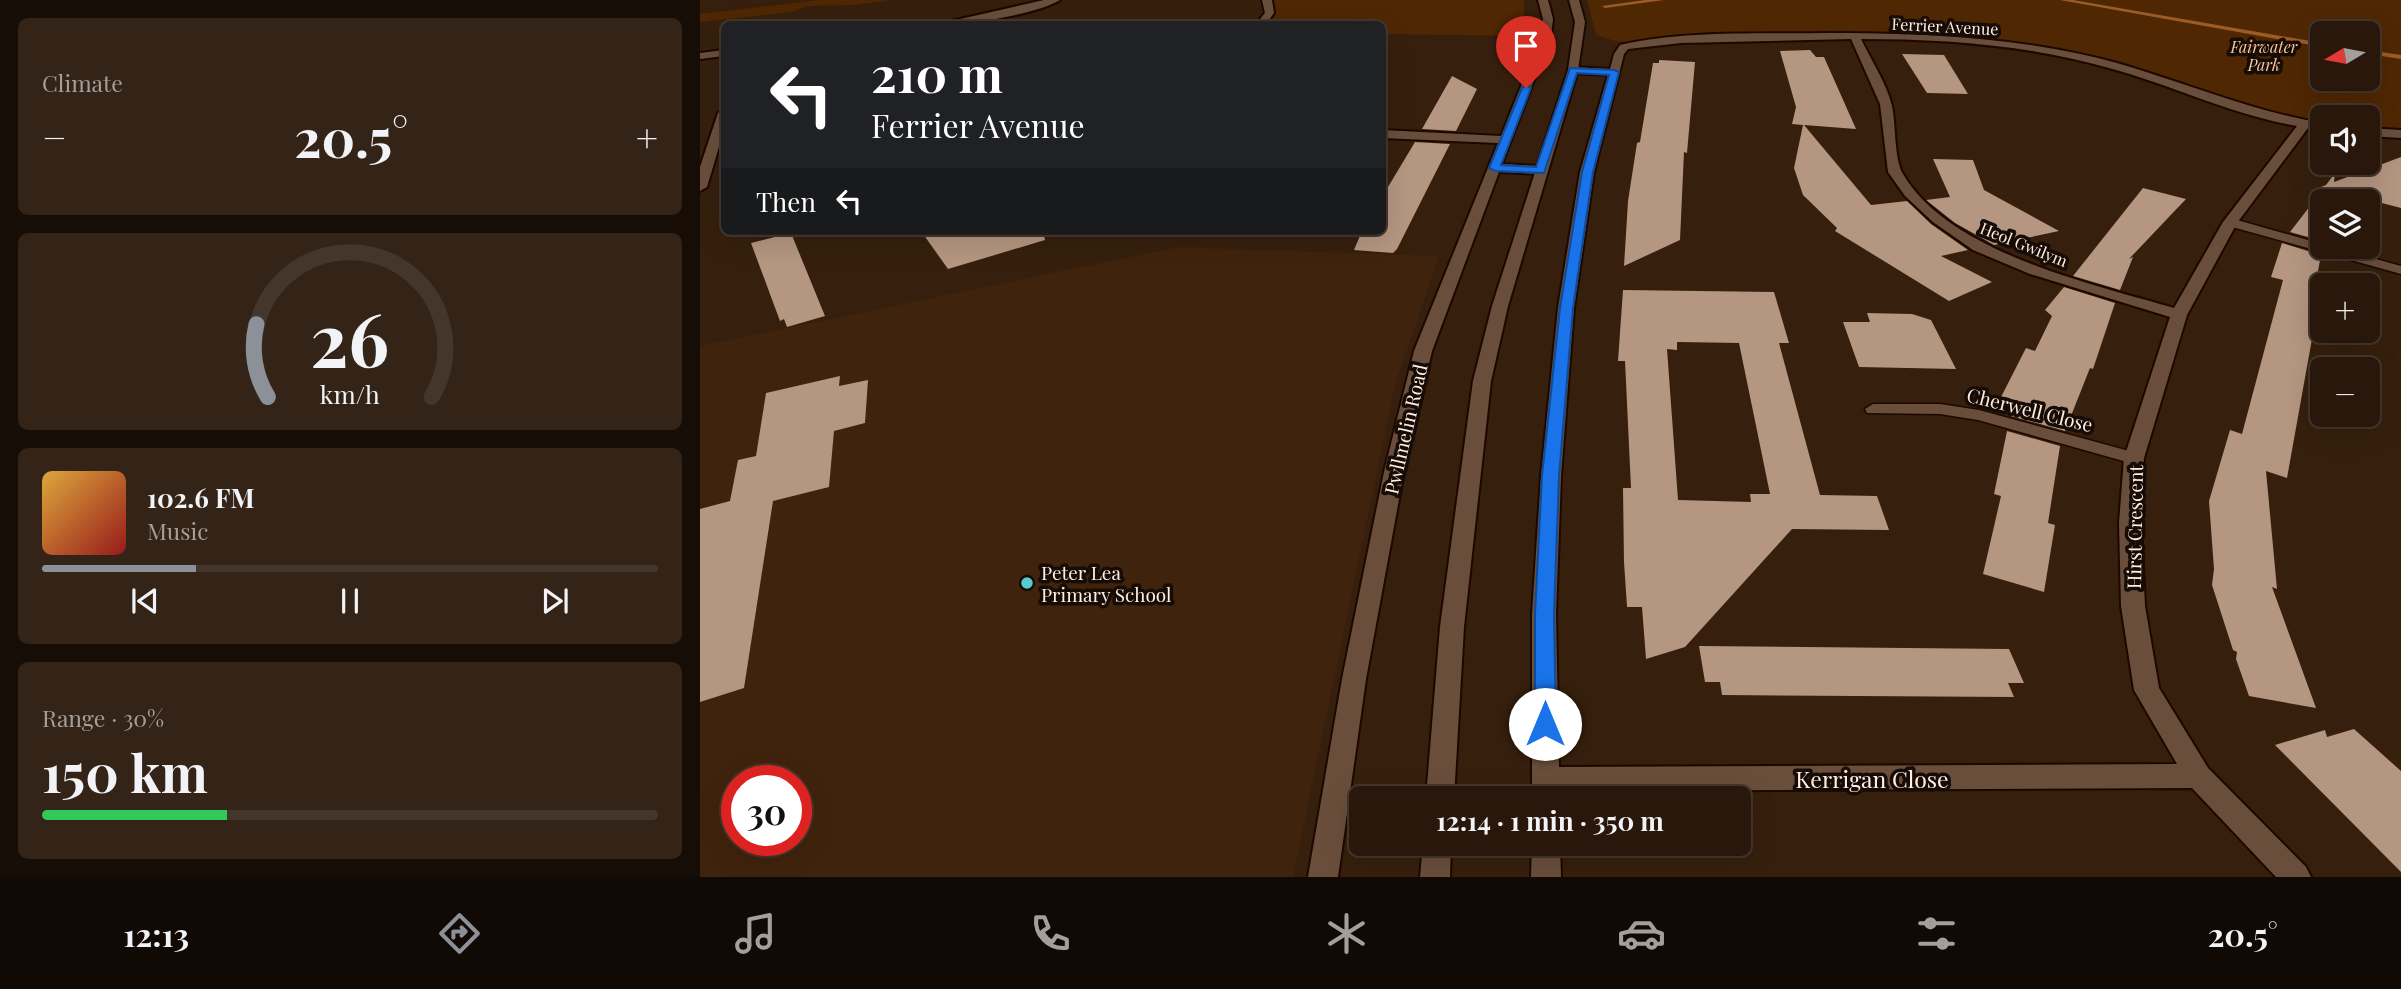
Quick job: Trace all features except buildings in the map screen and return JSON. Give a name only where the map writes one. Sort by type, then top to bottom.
[{"type":"street","points":[[961,21],[998,15],[1055,0]]},
{"type":"street","points":[[1265,21],[1271,6],[1267,0]]},
{"type":"street","name":"Pwllmelin Road","points":[[1323,877],[1354,679],[1394,472],[1423,351],[1546,36],[1548,19],[1543,0]]},
{"type":"street","points":[[1441,786],[1452,627],[1482,381],[1500,306],[1573,70],[1580,22],[1574,0]]},
{"type":"street","name":"Ferrier Avenue","points":[[1614,72],[1623,47],[1636,44],[1776,37],[1855,37],[1986,43],[2083,58],[2147,75],[2260,115],[2310,125]]},
{"type":"street","name":"Heol Gwilym","points":[[1855,37],[1886,104],[1895,172],[1910,193],[1938,219],[1978,247],[2035,271],[2179,315]]},
{"type":"street","points":[[700,56],[721,53]]},
{"type":"street","points":[[1546,786],[1544,614],[1550,476],[1566,308],[1587,172],[1614,72],[1573,70]]},
{"type":"street","name":"Hirst Crescent","points":[[2297,877],[2198,776],[2147,690],[2133,606],[2130,523],[2134,458],[2179,315],[2230,222],[2310,129]]},
{"type":"street","points":[[700,187],[721,130]]},
{"type":"street","points":[[2380,133],[2401,134]]},
{"type":"street","points":[[1386,134],[1507,140]]},
{"type":"street","points":[[1495,168],[1541,170]]},
{"type":"street","name":"Kerrigan Close","points":[[1696,786],[2198,776]]},
{"type":"street","points":[[1435,877],[1436,856]]},
{"type":"street","points":[[1546,856],[1546,877]]},
{"type":"lane","points":[[2230,222],[2401,270]]},
{"type":"lane","name":"Cherwell Close","points":[[1873,409],[1940,409],[1979,415],[2134,458]]},
{"type":"shaded area","name":"Peter Lea Primary School","points":[[1178,247],[1439,256],[1395,385],[1293,877],[700,877],[700,346]]},
{"type":"green space","points":[[819,0],[890,0],[856,5],[808,6],[791,12],[700,22],[700,14]]},
{"type":"green space","points":[[1267,0],[1524,0],[1524,36],[1386,34],[1386,21],[1265,21],[1269,16]]},
{"type":"green space","name":"Fairwater Park","points":[[1587,0],[2401,0],[2401,134],[2380,133],[2380,105],[2310,105],[2310,126],[2304,125],[2147,75],[2042,50],[1922,38],[1670,38],[1615,41],[1596,35]]},
{"type":"waterway","points":[[1605,6],[1661,0]]},
{"type":"waterway","points":[[2063,0],[2310,43]]},
{"type":"waterway","points":[[2380,54],[2401,57]]},
{"type":"place","name":"Peter Lea Primary School","points":[[1027,583]]},
{"type":"route","points":[[1526,88],[1495,168],[1541,170],[1573,70],[1614,72],[1587,172],[1566,308],[1550,476],[1544,614],[1545,724]]}]
